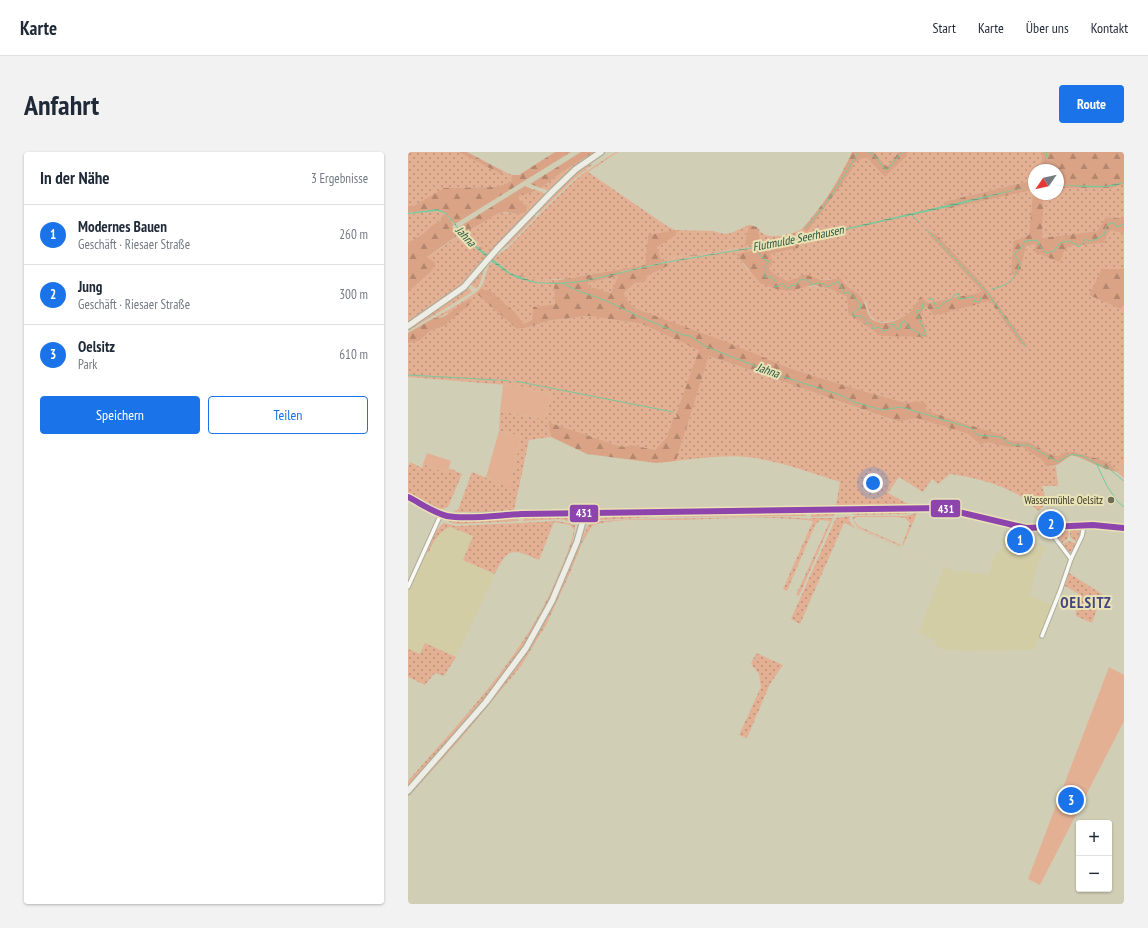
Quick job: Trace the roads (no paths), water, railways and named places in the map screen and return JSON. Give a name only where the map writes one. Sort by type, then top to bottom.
[{"type":"main road","points":[[408,326],[461,290],[493,254],[570,174],[602,152]]},
{"type":"main road","points":[[408,498],[441,514],[456,517],[949,509],[1012,526],[1026,528],[1053,528],[1084,525],[1105,525],[1124,528]]},
{"type":"main road","points":[[408,791],[486,702],[526,648],[541,623],[562,580],[577,542],[585,514]]},
{"type":"street","points":[[408,587],[441,514]]},
{"type":"street","points":[[1042,636],[1060,591],[1070,559],[1082,536],[1084,525]]},
{"type":"street","points":[[1053,528],[1055,538],[1070,559]]},
{"type":"waterway","points":[[868,152],[873,154],[887,170],[902,152]]},
{"type":"waterway","points":[[1045,164],[1047,152]]},
{"type":"waterway","name":"Flutmulde Seerhausen","points":[[806,228],[828,201],[858,153]]},
{"type":"waterway","points":[[912,215],[920,223]]},
{"type":"waterway","points":[[992,289],[1003,286],[1016,274],[1020,263],[1014,254],[1022,247],[1025,241],[1037,240],[1039,245],[1047,254],[1054,251],[1060,243],[1070,241],[1079,247],[1086,239],[1090,241],[1105,234],[1106,227],[1109,224],[1114,223],[1117,227],[1124,224]]},
{"type":"waterway","points":[[926,229],[987,292],[1025,346]]},
{"type":"waterway","name":"Flutmulde Seerhausen","points":[[758,253],[765,260],[769,261],[765,266],[765,277],[771,277],[775,280],[773,282],[774,287],[779,286],[782,283],[787,289],[792,285],[795,286],[800,280],[806,280],[812,285],[817,283],[824,284],[827,287],[839,282],[844,293],[850,293],[861,305],[860,308],[853,313],[853,316],[862,316],[866,323],[871,323],[873,329],[879,327],[883,331],[887,330],[890,327],[889,325],[894,324],[897,329],[899,329],[901,327],[900,324],[905,321],[908,327],[924,336],[926,334],[916,311],[923,308],[922,304],[924,302]]},
{"type":"waterway","name":"Jahna","points":[[562,283],[576,290],[607,301],[683,335],[690,336],[705,346],[722,353],[781,376],[840,395],[854,402],[882,410],[901,407],[971,428],[978,435],[1000,437],[1012,445],[1028,445],[1058,462],[1071,454],[1082,456],[1096,463],[1107,486],[1117,501],[1124,507]]},
{"type":"waterway","points":[[928,299],[933,299],[936,308],[938,309],[955,294],[960,294],[958,297],[959,299],[973,297],[975,302],[980,301],[981,297]]},
{"type":"waterway","points":[[408,375],[497,380]]},
{"type":"waterway","points":[[501,380],[509,381]]},
{"type":"waterway","points":[[515,381],[673,412]]},
{"type":"waterway","points":[[1096,464],[1108,468],[1124,481]]},
{"type":"place","name":"Wassermühle Oelsitz","points":[[1111,500]]},
{"type":"place","name":"Jung","points":[[1051,524]]},
{"type":"place","name":"Modernes Bauen","points":[[1020,540]]},
{"type":"place","name":"Oelsitz","points":[[1071,800]]},
{"type":"district","name":"OELSITZ","points":[[1086,602]]}]
